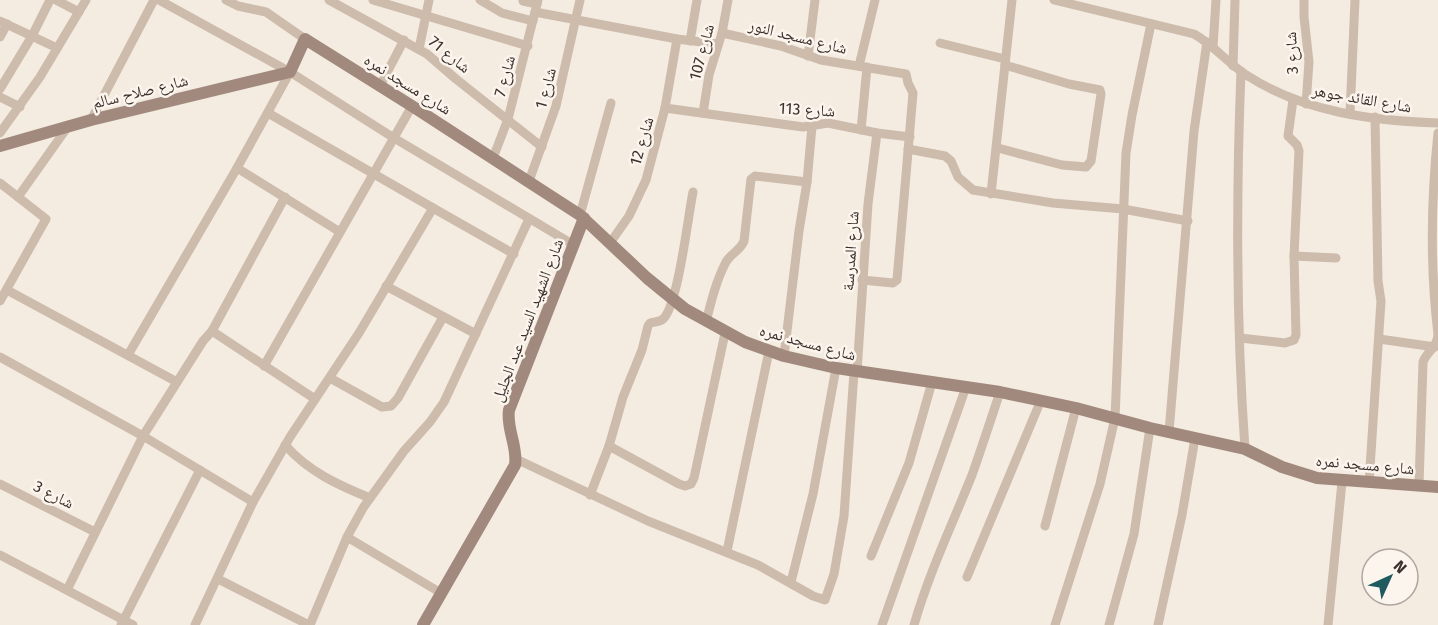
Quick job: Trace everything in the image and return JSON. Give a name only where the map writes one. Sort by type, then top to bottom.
[{"type":"street","points":[[0,89],[32,36],[50,0]]},
{"type":"street","points":[[56,0],[79,12]]},
{"type":"street","points":[[0,133],[20,106],[86,0]]},
{"type":"street","points":[[91,120],[154,0]]},
{"type":"street","points":[[159,0],[290,72],[394,138],[574,245]]},
{"type":"street","name":"شارع مسجد نمره","points":[[226,0],[238,6],[266,12],[529,181],[582,216],[646,278],[673,299],[725,333],[769,351],[855,372],[1000,392],[1076,408],[1150,428],[1245,449],[1301,474],[1342,482],[1419,485],[1438,488]]},
{"type":"street","name":"شارع 71","points":[[329,0],[341,3],[419,49],[542,147]]},
{"type":"street","points":[[374,0],[528,46]]},
{"type":"street","points":[[419,49],[429,0]]},
{"type":"street","points":[[480,0],[502,13],[536,9]]},
{"type":"street","name":"شارع 1","points":[[529,181],[556,106],[580,0]]},
{"type":"street","points":[[690,41],[697,0]]},
{"type":"street","name":"شارع 107","points":[[703,113],[709,75],[722,33],[728,0]]},
{"type":"street","points":[[808,56],[815,0]]},
{"type":"street","points":[[861,130],[863,67],[876,0]]},
{"type":"street","points":[[991,194],[998,148],[1012,0]]},
{"type":"street","name":"شارع القائد جوهر","points":[[1054,0],[1187,31],[1210,44],[1237,68],[1293,100],[1350,114],[1410,122],[1438,123]]},
{"type":"street","points":[[1099,11],[1101,0]]},
{"type":"street","points":[[1168,432],[1194,131],[1216,0]]},
{"type":"street","points":[[1235,0],[1240,389],[1245,449]]},
{"type":"street","name":"شارع 3","points":[[1304,0],[1310,62],[1306,104]]},
{"type":"street","points":[[1350,114],[1355,0]]},
{"type":"street","points":[[522,1],[536,9],[576,20],[677,39],[718,44]]},
{"type":"street","name":"شارع 7","points":[[493,158],[508,119],[536,9]]},
{"type":"street","points":[[0,36],[3,23],[57,48]]},
{"type":"street","points":[[1055,625],[1100,484],[1115,418],[1126,153],[1131,115],[1151,24]]},
{"type":"street","name":"شارع مسجد النور","points":[[722,33],[781,46],[834,63],[902,73],[907,76],[914,93],[910,137]]},
{"type":"street","points":[[128,355],[268,113],[305,39]]},
{"type":"street","name":"شارع 12","points":[[610,243],[629,216],[641,192],[665,108],[677,39]]},
{"type":"street","points":[[380,86],[404,40]]},
{"type":"street","points":[[940,43],[1069,84],[1100,90],[1091,161],[1086,167],[1062,165],[998,148]]},
{"type":"street","name":"شارع صلاح سالم","points":[[0,146],[69,125],[290,72]]},
{"type":"street","points":[[0,97],[20,106]]},
{"type":"street","points":[[1240,338],[1285,343],[1294,340],[1296,334],[1294,256],[1299,152],[1297,145],[1288,136],[1293,100]]},
{"type":"street","points":[[582,216],[611,103]]},
{"type":"street","points":[[264,366],[412,106]]},
{"type":"street","name":"شارع 113","points":[[665,108],[803,127],[828,123],[910,137]]},
{"type":"street","points":[[268,113],[514,254]]},
{"type":"street","points":[[1369,483],[1381,301],[1378,281],[1375,117]]},
{"type":"street","points":[[18,196],[69,125]]},
{"type":"street","points":[[784,356],[807,182],[812,126]]},
{"type":"street","name":"شارع المدرسة","points":[[791,582],[819,599],[825,600],[834,574],[844,516],[862,280],[877,133]]},
{"type":"street","points":[[1419,485],[1423,365],[1427,355],[1435,347],[1438,334],[1435,309],[1435,184],[1438,133]]},
{"type":"street","points":[[862,280],[893,283],[897,280],[910,137]]},
{"type":"street","points":[[908,149],[945,156],[951,161],[957,175],[967,186],[991,194],[1053,203],[1123,209],[1188,221]]},
{"type":"street","points":[[237,168],[340,232]]},
{"type":"street","points":[[706,322],[725,264],[728,258],[740,249],[744,241],[751,179],[755,176],[807,182]]},
{"type":"street","points":[[0,301],[46,219],[18,196],[1,186]]},
{"type":"street","points":[[590,495],[609,446],[623,396],[642,350],[649,324],[664,318],[673,299],[693,192]]},
{"type":"street","points":[[67,590],[143,436],[206,336],[212,331],[285,197]]},
{"type":"street","points":[[195,625],[253,502],[285,445],[330,378],[433,208]]},
{"type":"street","name":"شارع الشهيد السيد عبد الجليل","points":[[516,459],[508,425],[509,410],[574,245],[582,216]]},
{"type":"street","points":[[218,579],[310,625],[347,537],[370,498],[404,451],[438,412],[530,219]]},
{"type":"street","points":[[1294,256],[1336,258]]},
{"type":"street","points":[[386,286],[476,334]]},
{"type":"street","points":[[7,290],[177,382]]},
{"type":"street","points":[[330,378],[382,407],[391,406],[398,398],[443,317]]},
{"type":"street","points":[[212,331],[315,399]]},
{"type":"street","points":[[609,446],[685,486],[691,484],[725,333]]},
{"type":"street","points":[[1379,339],[1435,347]]},
{"type":"street","points":[[727,551],[769,351]]},
{"type":"street","points":[[0,357],[143,436],[253,502]]},
{"type":"street","points":[[423,625],[512,470],[516,459],[648,521],[727,551],[791,582],[813,494],[836,368]]},
{"type":"street","points":[[870,556],[909,463],[932,382]]},
{"type":"street","points":[[882,625],[966,387]]},
{"type":"street","points":[[914,625],[924,591],[972,473],[1000,392]]},
{"type":"street","points":[[967,577],[1041,400]]},
{"type":"street","points":[[1045,526],[1076,408]]},
{"type":"street","points":[[1109,625],[1134,534],[1150,428]]},
{"type":"street","points":[[1158,625],[1182,515],[1195,438]]},
{"type":"street","points":[[285,445],[316,472],[370,498]]},
{"type":"street","points":[[123,622],[200,470]]},
{"type":"street","points":[[1328,625],[1342,482]]},
{"type":"street","name":"شارع 3","points":[[0,484],[95,532]]},
{"type":"street","points":[[347,537],[441,593]]},
{"type":"street","points":[[0,555],[123,622],[133,625]]}]
